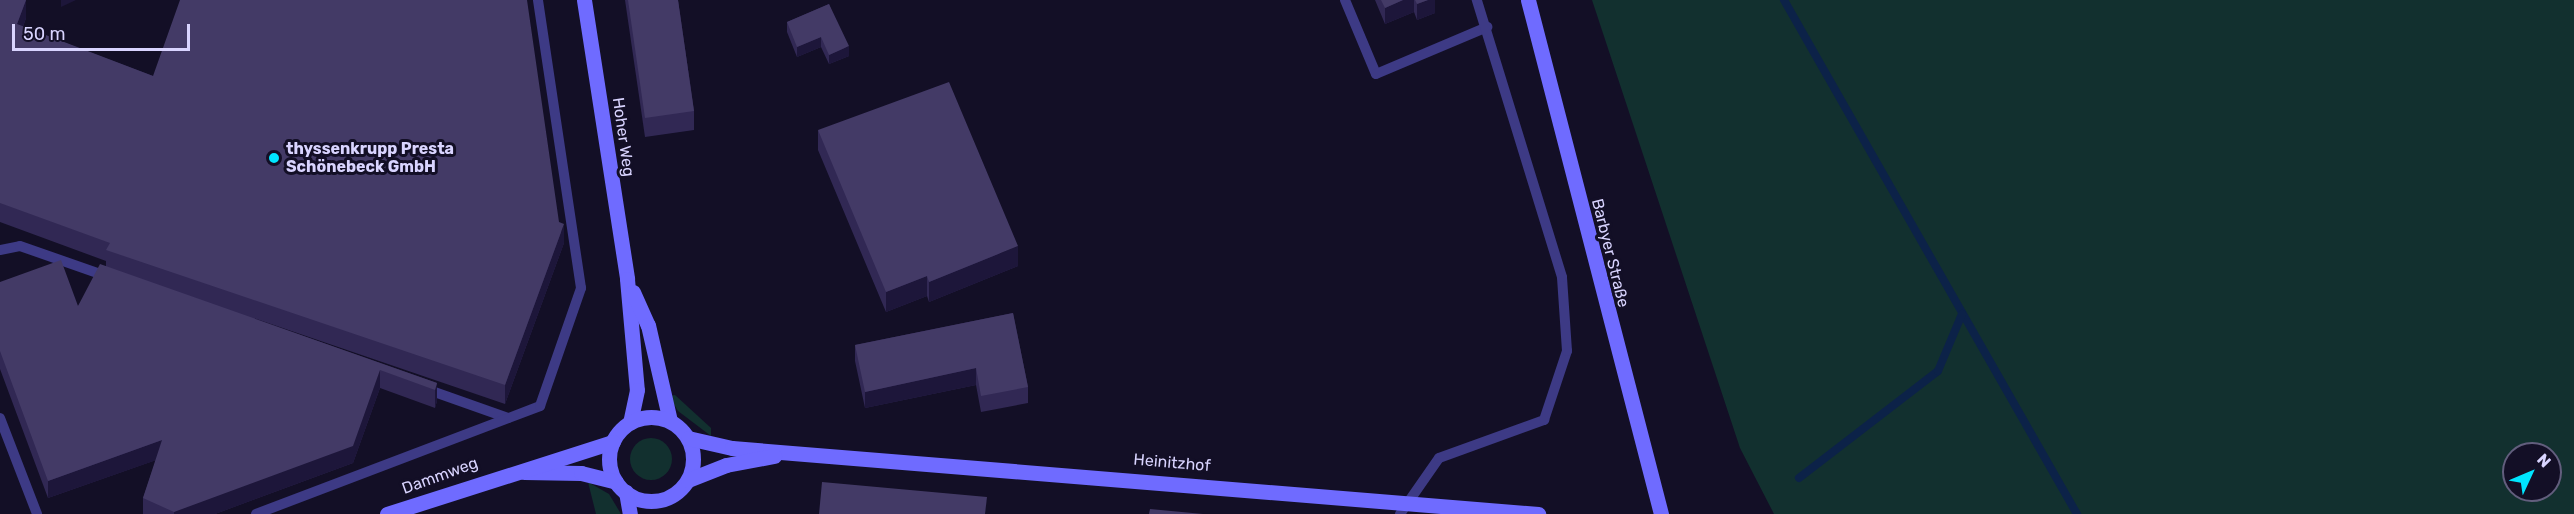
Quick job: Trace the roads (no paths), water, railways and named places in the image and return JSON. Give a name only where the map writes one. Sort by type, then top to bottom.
[{"type":"street","name":"Hoher Weg","points":[[584,0],[627,279],[637,390],[630,422]]},
{"type":"street","name":"Barbyer Straße","points":[[1528,0],[1661,514]]},
{"type":"street","name":"Hoher Weg","points":[[627,279],[648,325],[670,421]]},
{"type":"street","points":[[630,514],[621,487],[610,469],[613,442],[630,422],[643,417],[670,421],[688,438],[693,459],[688,480],[667,498],[660,514]]},
{"type":"street","name":"Heinitzhof","points":[[688,438],[732,448],[804,450],[1403,508],[1538,514]]},
{"type":"street","name":"Dammweg","points":[[387,514],[506,472],[613,442]]},
{"type":"street","name":"Heinitzhof","points":[[688,480],[726,465],[804,450]]},
{"type":"street","name":"Dammweg","points":[[506,472],[581,473],[621,487]]},
{"type":"street","points":[[621,487],[652,501],[667,498]]},
{"type":"lane","points":[[256,514],[540,406],[581,288],[538,0]]},
{"type":"lane","points":[[1344,0],[1376,74],[1488,27]]},
{"type":"lane","points":[[1403,508],[1439,458],[1544,420],[1567,351],[1562,277],[1488,27],[1477,0]]},
{"type":"lane","points":[[0,250],[20,246],[120,281]]},
{"type":"lane","points":[[408,383],[508,418]]},
{"type":"lane","points":[[0,418],[37,514]]},
{"type":"waterway","points":[[1784,0],[2077,514]]},
{"type":"waterway","points":[[1799,478],[1938,371],[1962,314]]},
{"type":"place","name":"thyssenkrupp Presta Schönebeck GmbH","points":[[274,158]]}]
